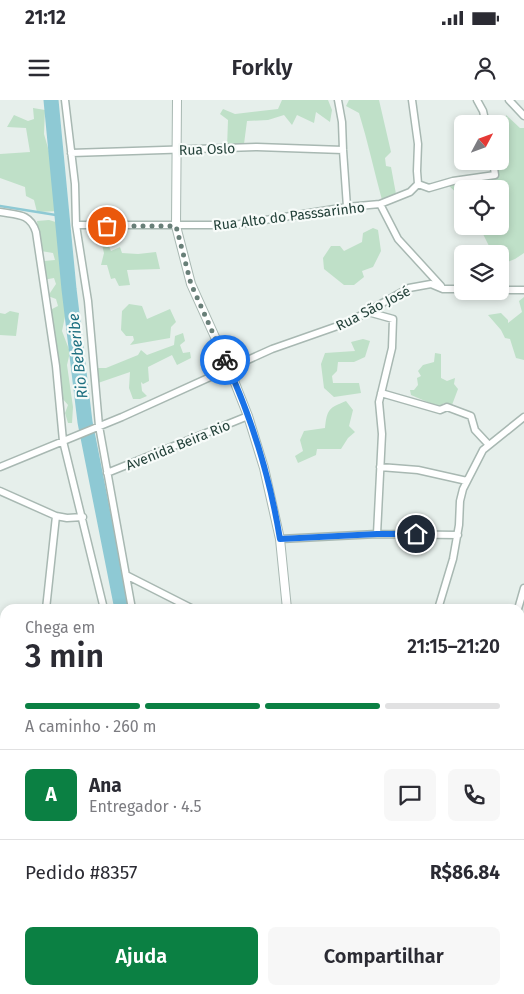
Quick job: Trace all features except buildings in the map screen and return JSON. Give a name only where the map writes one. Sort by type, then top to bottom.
[{"type":"street","name":"Avenida Beira Rio","points":[[65,100],[75,184],[76,225],[88,301],[96,428],[108,473],[131,604]]},
{"type":"street","points":[[177,100],[176,226],[191,284],[229,368],[248,416],[268,485],[280,539],[286,604]]},
{"type":"street","points":[[338,100],[342,122],[342,150],[347,207]]},
{"type":"street","points":[[412,100],[418,144],[418,184],[429,188],[453,181],[495,176],[494,170]]},
{"type":"street","points":[[477,100],[484,115]]},
{"type":"street","points":[[509,100],[524,116]]},
{"type":"street","name":"Rua Oslo","points":[[71,152],[257,147],[342,150]]},
{"type":"street","name":"Rua Alto do Passsarinho","points":[[76,225],[234,225],[347,207],[380,204],[410,192],[418,184]]},
{"type":"street","points":[[380,204],[398,239],[443,288]]},
{"type":"street","points":[[0,212],[26,217],[31,220],[36,232],[55,353],[63,441],[103,604]]},
{"type":"street","name":"Rua São José","points":[[0,467],[96,428],[272,349],[337,326],[368,312],[409,288],[431,284],[443,288],[454,289]]},
{"type":"street","points":[[509,290],[524,290]]},
{"type":"street","points":[[368,312],[393,319],[392,348],[378,410],[382,434],[377,534]]},
{"type":"street","points":[[381,393],[440,410],[447,407],[471,416],[474,430],[489,446]]},
{"type":"street","name":"Avenida Beira Rio","points":[[108,473],[248,416]]},
{"type":"street","points":[[440,604],[449,576],[458,535],[460,501],[467,480],[480,454],[524,417]]},
{"type":"street","points":[[380,467],[418,470],[467,480]]},
{"type":"street","points":[[0,491],[56,516],[67,518],[83,517]]},
{"type":"street","points":[[47,604],[56,516]]},
{"type":"street","points":[[280,539],[377,534],[458,535]]},
{"type":"street","points":[[126,574],[183,604]]},
{"type":"street","points":[[519,604],[524,588]]},
{"type":"green space","points":[[282,100],[328,100],[332,110],[330,122],[316,112],[314,123],[297,115],[292,125],[284,115],[268,120],[247,121],[244,144],[227,148],[228,120],[220,114],[223,109],[235,114],[278,109]]},
{"type":"green space","points":[[349,100],[379,100],[391,152],[385,158],[386,166],[391,167],[396,194],[382,200],[359,113],[346,106]]},
{"type":"green space","points":[[33,108],[45,110],[44,134],[52,162],[59,211],[37,212],[34,200],[26,196],[25,187],[0,178],[0,154],[30,152],[26,128],[7,127],[14,115],[28,121],[34,119]]},
{"type":"green space","points":[[509,118],[520,128],[524,128],[524,253],[509,261],[509,245],[488,245],[484,235],[509,235],[509,180],[472,180],[495,175],[495,170],[509,170]]},
{"type":"green space","points":[[454,184],[454,191],[448,185]]},
{"type":"green space","points":[[49,220],[59,223],[66,312],[62,331],[70,352],[67,365],[73,407],[72,423],[68,423],[65,413],[68,405],[62,398],[50,310],[58,306],[56,299],[48,296],[56,284],[54,278],[43,280],[44,261],[55,260],[53,253],[41,251],[37,221]]},
{"type":"green space","points":[[373,228],[378,230],[381,251],[373,267],[362,271],[364,277],[354,285],[344,285],[324,269],[323,258],[331,246],[340,246],[344,251],[362,242],[363,233]]},
{"type":"green space","points":[[108,244],[111,251],[120,247],[122,253],[156,252],[160,269],[127,270],[130,285],[119,286],[115,278],[111,279],[107,265],[101,265],[104,253],[102,245]]},
{"type":"green space","points":[[524,297],[524,360],[516,358],[510,339],[505,338],[501,330],[488,315],[501,313],[508,320],[508,323],[522,312],[519,301]]},
{"type":"green space","points":[[129,304],[142,306],[147,319],[170,309],[176,322],[171,327],[170,338],[130,345],[134,340],[133,336],[126,336],[121,330],[122,311]]},
{"type":"green space","points":[[10,311],[19,313],[16,336],[0,335],[0,313],[5,314]]},
{"type":"green space","points":[[183,333],[185,341],[180,345],[183,353],[190,352],[191,358],[177,365],[172,355],[148,367],[149,381],[143,384],[141,382],[142,391],[147,396],[133,399],[129,388],[130,372],[98,383],[98,368],[106,368],[138,355],[141,350],[147,355],[174,345],[175,336]]},
{"type":"green space","points":[[363,339],[370,341],[365,357],[354,362],[338,362],[337,371],[332,376],[333,383],[359,383],[361,393],[334,397],[324,388],[321,364],[325,353],[355,351],[351,342]]},
{"type":"green space","points":[[435,353],[441,354],[441,378],[447,381],[455,378],[454,384],[458,389],[452,405],[444,403],[439,407],[411,395],[410,390],[414,390],[418,385],[417,378],[421,376],[418,371],[423,365],[434,362]]},
{"type":"green space","points":[[346,401],[353,410],[349,426],[355,432],[348,438],[341,449],[317,449],[316,455],[298,463],[295,456],[303,451],[300,440],[304,431],[325,428],[330,410]]},
{"type":"waterway","name":"Rio Beberibe","points":[[51,100],[69,289],[85,422],[121,604]]},
{"type":"waterway","points":[[0,206],[62,216]]},
{"type":"way so far","points":[[107,226],[176,226],[191,284],[225,360]]},
{"type":"route","points":[[225,360],[248,416],[264,468],[280,539],[416,534]]}]
